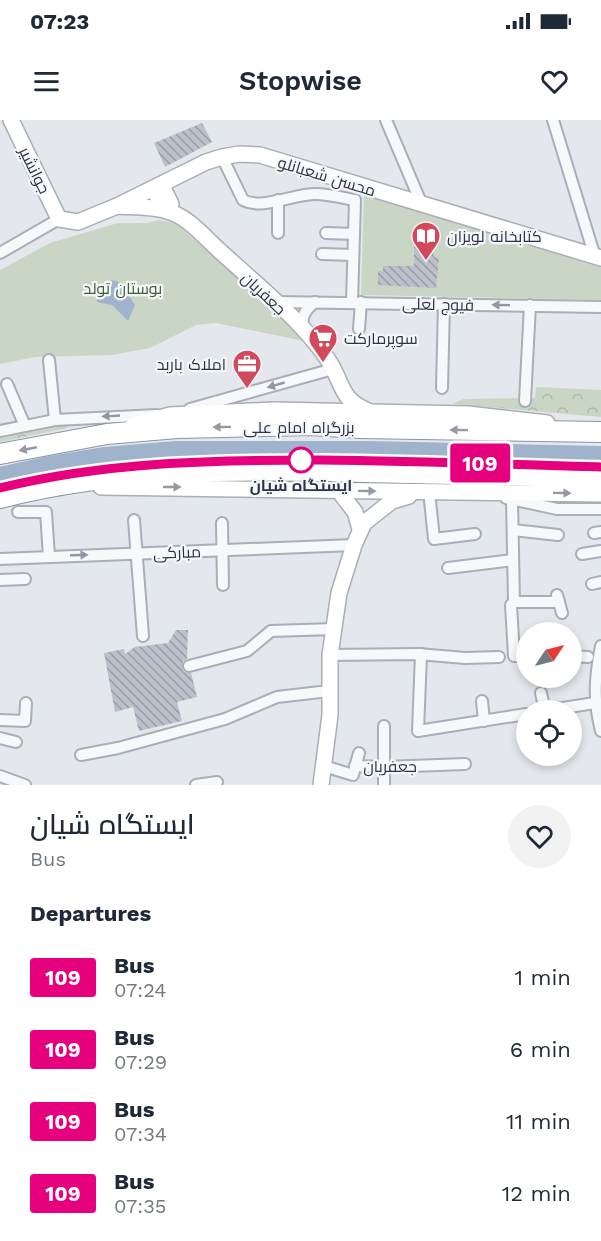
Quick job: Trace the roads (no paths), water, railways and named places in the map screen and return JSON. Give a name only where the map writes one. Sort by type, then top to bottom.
[{"type":"highway","name":"بزرگراه امام علی","points":[[0,454],[107,434],[177,428],[311,425],[360,428],[601,431]]},
{"type":"highway","points":[[0,498],[135,475],[232,470],[601,478]]},
{"type":"main road","name":"جوانشیر","points":[[11,120],[59,219]]},
{"type":"main road","name":"محسن شعبانلو","points":[[59,219],[78,222],[117,206],[206,162],[239,154],[260,154],[598,258]]},
{"type":"main road","points":[[158,186],[155,191],[163,208],[168,211]]},
{"type":"main road","points":[[117,206],[168,211]]},
{"type":"main road","name":"جعفریان","points":[[168,211],[186,221],[276,302],[305,333],[333,369],[342,391],[360,408],[371,412]]},
{"type":"main road","points":[[313,410],[331,403],[342,391]]},
{"type":"main road","points":[[107,434],[170,415],[273,410],[468,414],[601,431]]},
{"type":"main road","points":[[50,488],[187,487],[601,494]]},
{"type":"main road","points":[[338,490],[355,512],[360,529]]},
{"type":"main road","points":[[321,785],[330,716],[330,655],[339,593],[354,545],[360,529],[392,501],[429,492]]},
{"type":"street","points":[[386,120],[422,205]]},
{"type":"street","points":[[553,120],[598,258]]},
{"type":"street","points":[[222,157],[243,200],[249,203],[314,194],[355,200],[353,255],[359,329]]},
{"type":"street","points":[[278,200],[278,233]]},
{"type":"street","points":[[0,252],[59,219]]},
{"type":"street","points":[[326,233],[354,234]]},
{"type":"street","points":[[322,254],[353,255]]},
{"type":"street","name":"فیوج لعلی","points":[[276,302],[601,307]]},
{"type":"street","points":[[305,333],[303,315],[306,309],[315,302]]},
{"type":"street","points":[[441,388],[444,304]]},
{"type":"street","points":[[525,401],[530,305]]},
{"type":"street","points":[[49,360],[55,420]]},
{"type":"street","points":[[1,428],[55,420],[170,415],[333,369]]},
{"type":"street","points":[[8,384],[25,426]]},
{"type":"street","points":[[429,492],[434,539],[475,534]]},
{"type":"street","points":[[479,492],[557,508],[601,509]]},
{"type":"street","points":[[513,500],[514,603],[511,605],[514,656],[516,656]]},
{"type":"street","points":[[18,512],[46,512],[49,557]]},
{"type":"street","points":[[134,520],[143,636]]},
{"type":"street","points":[[222,523],[223,585]]},
{"type":"street","points":[[513,530],[558,535]]},
{"type":"street","name":"مبارکی","points":[[0,558],[354,545]]},
{"type":"street","points":[[582,554],[601,551]]},
{"type":"street","points":[[448,568],[513,560]]},
{"type":"street","points":[[0,580],[25,579]]},
{"type":"street","points":[[514,603],[558,598],[562,614]]},
{"type":"street","points":[[189,666],[247,651],[271,632],[334,629]]},
{"type":"street","points":[[601,645],[595,703],[601,731]]},
{"type":"street","points":[[330,655],[421,654],[465,658],[499,657]]},
{"type":"street","points":[[421,654],[418,731],[516,716]]},
{"type":"street","points":[[582,657],[588,657]]},
{"type":"street","points":[[81,755],[118,748],[225,719],[277,697],[329,691]]},
{"type":"street","points":[[541,693],[542,700]]},
{"type":"street","points":[[482,701],[484,721]]},
{"type":"street","points":[[0,720],[25,721],[26,703]]},
{"type":"street","points":[[582,705],[595,703]]},
{"type":"street","points":[[384,726],[384,785]]},
{"type":"street","points":[[0,738],[16,742]]},
{"type":"street","points":[[355,766],[359,753]]},
{"type":"street","name":"جعفریان","points":[[324,766],[353,775],[355,766],[465,764]]},
{"type":"street","points":[[196,785],[217,783],[216,770]]},
{"type":"street","points":[[0,776],[25,785]]},
{"type":"water","points":[[112,280],[121,283],[135,305],[128,321],[112,305],[97,302],[98,288]]},
{"type":"waterway","points":[[0,476],[105,456],[176,450],[368,450],[601,455]]},
{"type":"place","name":"کتابخانه لویزان","points":[[426,262]]},
{"type":"place","name":"سوپرمارکت","points":[[323,364]]},
{"type":"place","name":"املاک باربد","points":[[247,390]]},
{"type":"place","name":"ایستگاه شیان","points":[[301,460]]},
{"type":"park label","name":"بوستان تولد","points":[[123,288]]}]
